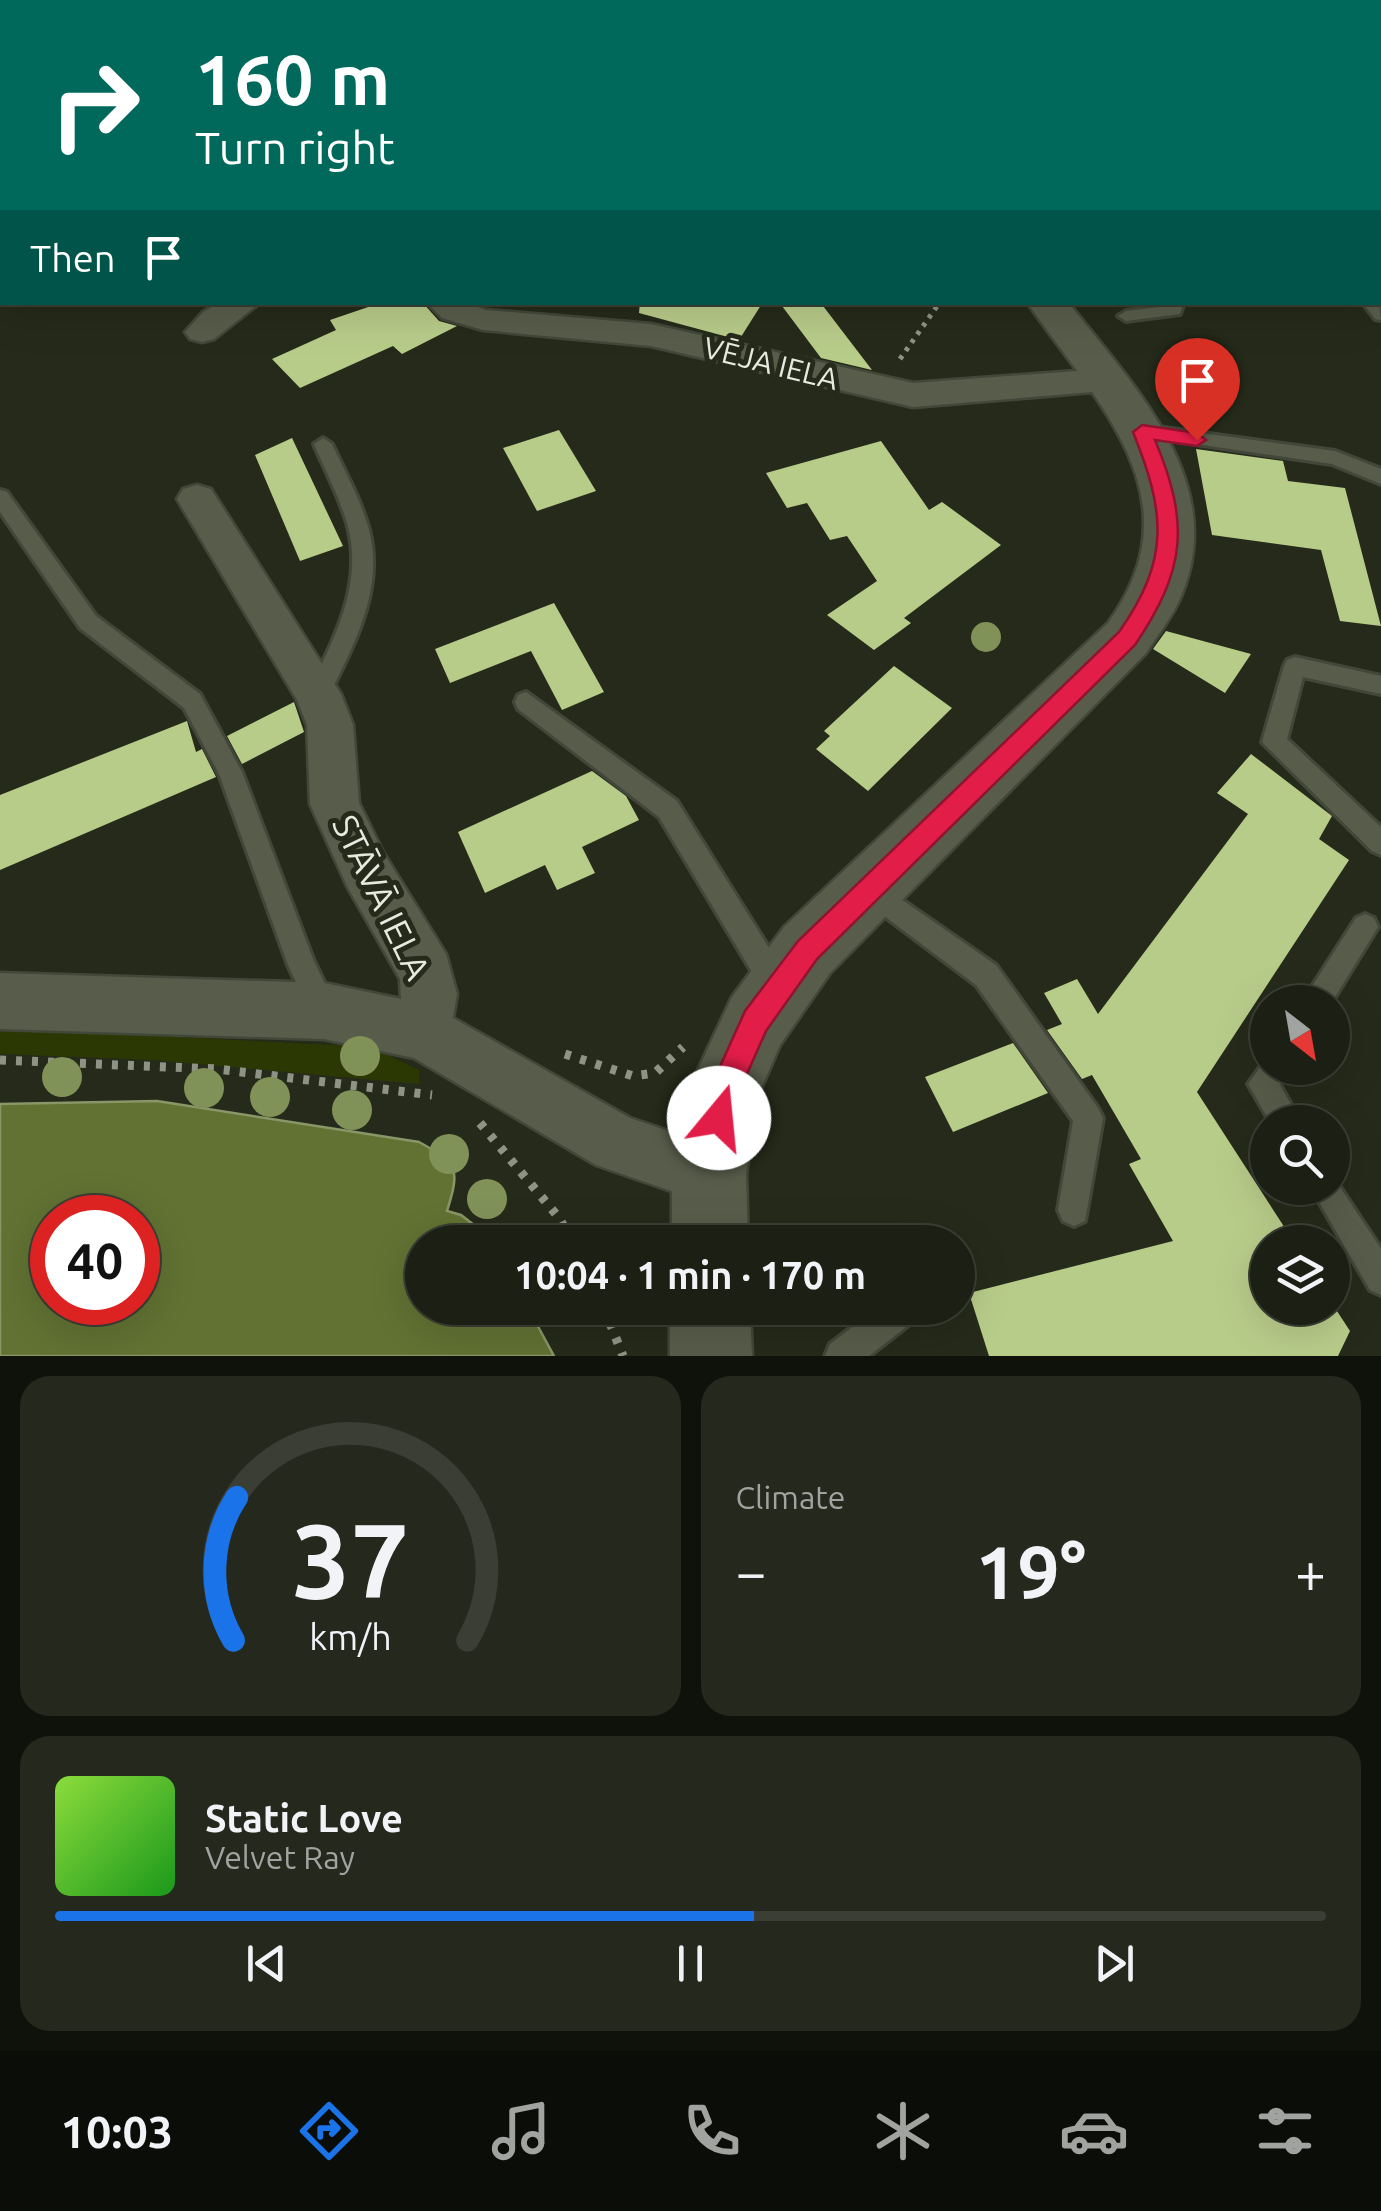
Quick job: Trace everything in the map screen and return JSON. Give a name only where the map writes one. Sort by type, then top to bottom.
[{"type":"street","points":[[202,332],[215,319],[240,305]]},
{"type":"street","name":"VĒJA IELA","points":[[446,305],[483,320],[646,319],[881,390],[913,396],[1104,380]]},
{"type":"street","points":[[0,1002],[123,1002],[324,1012],[423,1032],[617,1144],[709,1208],[724,1091],[756,1021],[807,950],[1127,638],[1154,599],[1166,544],[1166,502],[1150,444],[1049,305]]},
{"type":"street","name":"STĀVĀ IELA","points":[[197,499],[318,694],[330,725],[336,804],[365,868],[426,973],[429,994],[423,1032]]},
{"type":"street","points":[[710,1325],[711,1356]]},
{"type":"lane","points":[[1126,316],[1174,310],[1175,305]]},
{"type":"lane","points":[[1142,432],[1335,458],[1381,477]]},
{"type":"lane","points":[[318,694],[338,655],[356,605],[363,554],[351,510],[323,444]]},
{"type":"lane","points":[[0,497],[88,622],[192,701],[230,772],[302,965],[324,1012]]},
{"type":"lane","points":[[1381,685],[1294,666],[1274,742],[1381,844]]},
{"type":"lane","points":[[526,702],[668,809],[779,989]]},
{"type":"lane","points":[[869,889],[986,975],[1088,1118],[1074,1210]]},
{"type":"lane","points":[[1327,985],[1366,926]]},
{"type":"lane","points":[[1336,1205],[1381,1279]]},
{"type":"lane","points":[[842,1356],[881,1325]]},
{"type":"path","points":[[881,390],[938,305]]},
{"type":"path","points":[[0,1060],[114,1061],[326,1079],[448,1098]]},
{"type":"path","points":[[464,1110],[479,1122],[563,1225]]},
{"type":"path","points":[[611,1325],[623,1356]]},
{"type":"shaded area","points":[[0,1028],[371,1047],[419,1070],[419,1084],[153,1060],[0,1054]]},
{"type":"shaded area","points":[[157,1101],[419,1142],[441,1155],[454,1175],[447,1211],[474,1225],[405,1225],[405,1325],[537,1325],[554,1356],[0,1356],[0,1104]]},
{"type":"building","points":[[374,305],[425,305],[439,321],[457,326],[402,354],[393,346],[300,388],[272,359],[336,330],[330,320]]},
{"type":"building","points":[[640,305],[761,305],[739,340],[639,313]]},
{"type":"building","points":[[781,305],[822,305],[872,370],[821,358]]},
{"type":"building","points":[[559,430],[596,491],[537,511],[503,448]]},
{"type":"building","points":[[292,438],[343,546],[300,561],[255,455]]},
{"type":"building","points":[[881,441],[929,510],[942,502],[1001,545],[904,618],[911,623],[874,650],[827,615],[877,581],[847,536],[830,540],[807,503],[787,508],[766,473]]},
{"type":"building","points":[[1196,449],[1283,461],[1288,481],[1345,488],[1381,626],[1340,621],[1321,550],[1212,535]]},
{"type":"building","points":[[554,603],[604,692],[562,710],[531,651],[450,683],[435,649]]},
{"type":"building","points":[[1166,631],[1251,654],[1225,693],[1153,649]]},
{"type":"building","points":[[894,666],[952,708],[868,791],[816,749],[830,736],[824,731]]},
{"type":"building","points":[[294,702],[304,732],[242,764],[227,736]]},
{"type":"building","points":[[187,721],[196,752],[202,749],[216,777],[0,870],[0,795]]},
{"type":"building","points":[[1251,754],[1332,816],[1319,839],[1349,860],[1267,985],[1250,985],[1250,1011],[1197,1092],[1250,1174],[1250,1205],[1270,1205],[1283,1225],[1250,1225],[1250,1325],[1346,1325],[1350,1331],[1338,1356],[989,1356],[975,1312],[975,1291],[1173,1241],[1129,1164],[1141,1159],[1092,1075],[1082,1079],[1047,1030],[1062,1024],[1044,993],[1077,979],[1098,1014],[1248,814],[1217,793]]},
{"type":"building","points":[[592,771],[626,796],[639,820],[582,847],[595,873],[557,890],[545,865],[485,893],[458,832]]},
{"type":"building","points":[[1013,1043],[1048,1093],[953,1132],[925,1077]]},
{"type":"route","points":[[719,1118],[724,1091],[756,1021],[807,950],[1127,638],[1154,599],[1168,529],[1165,488],[1142,432],[1197,440]]}]
